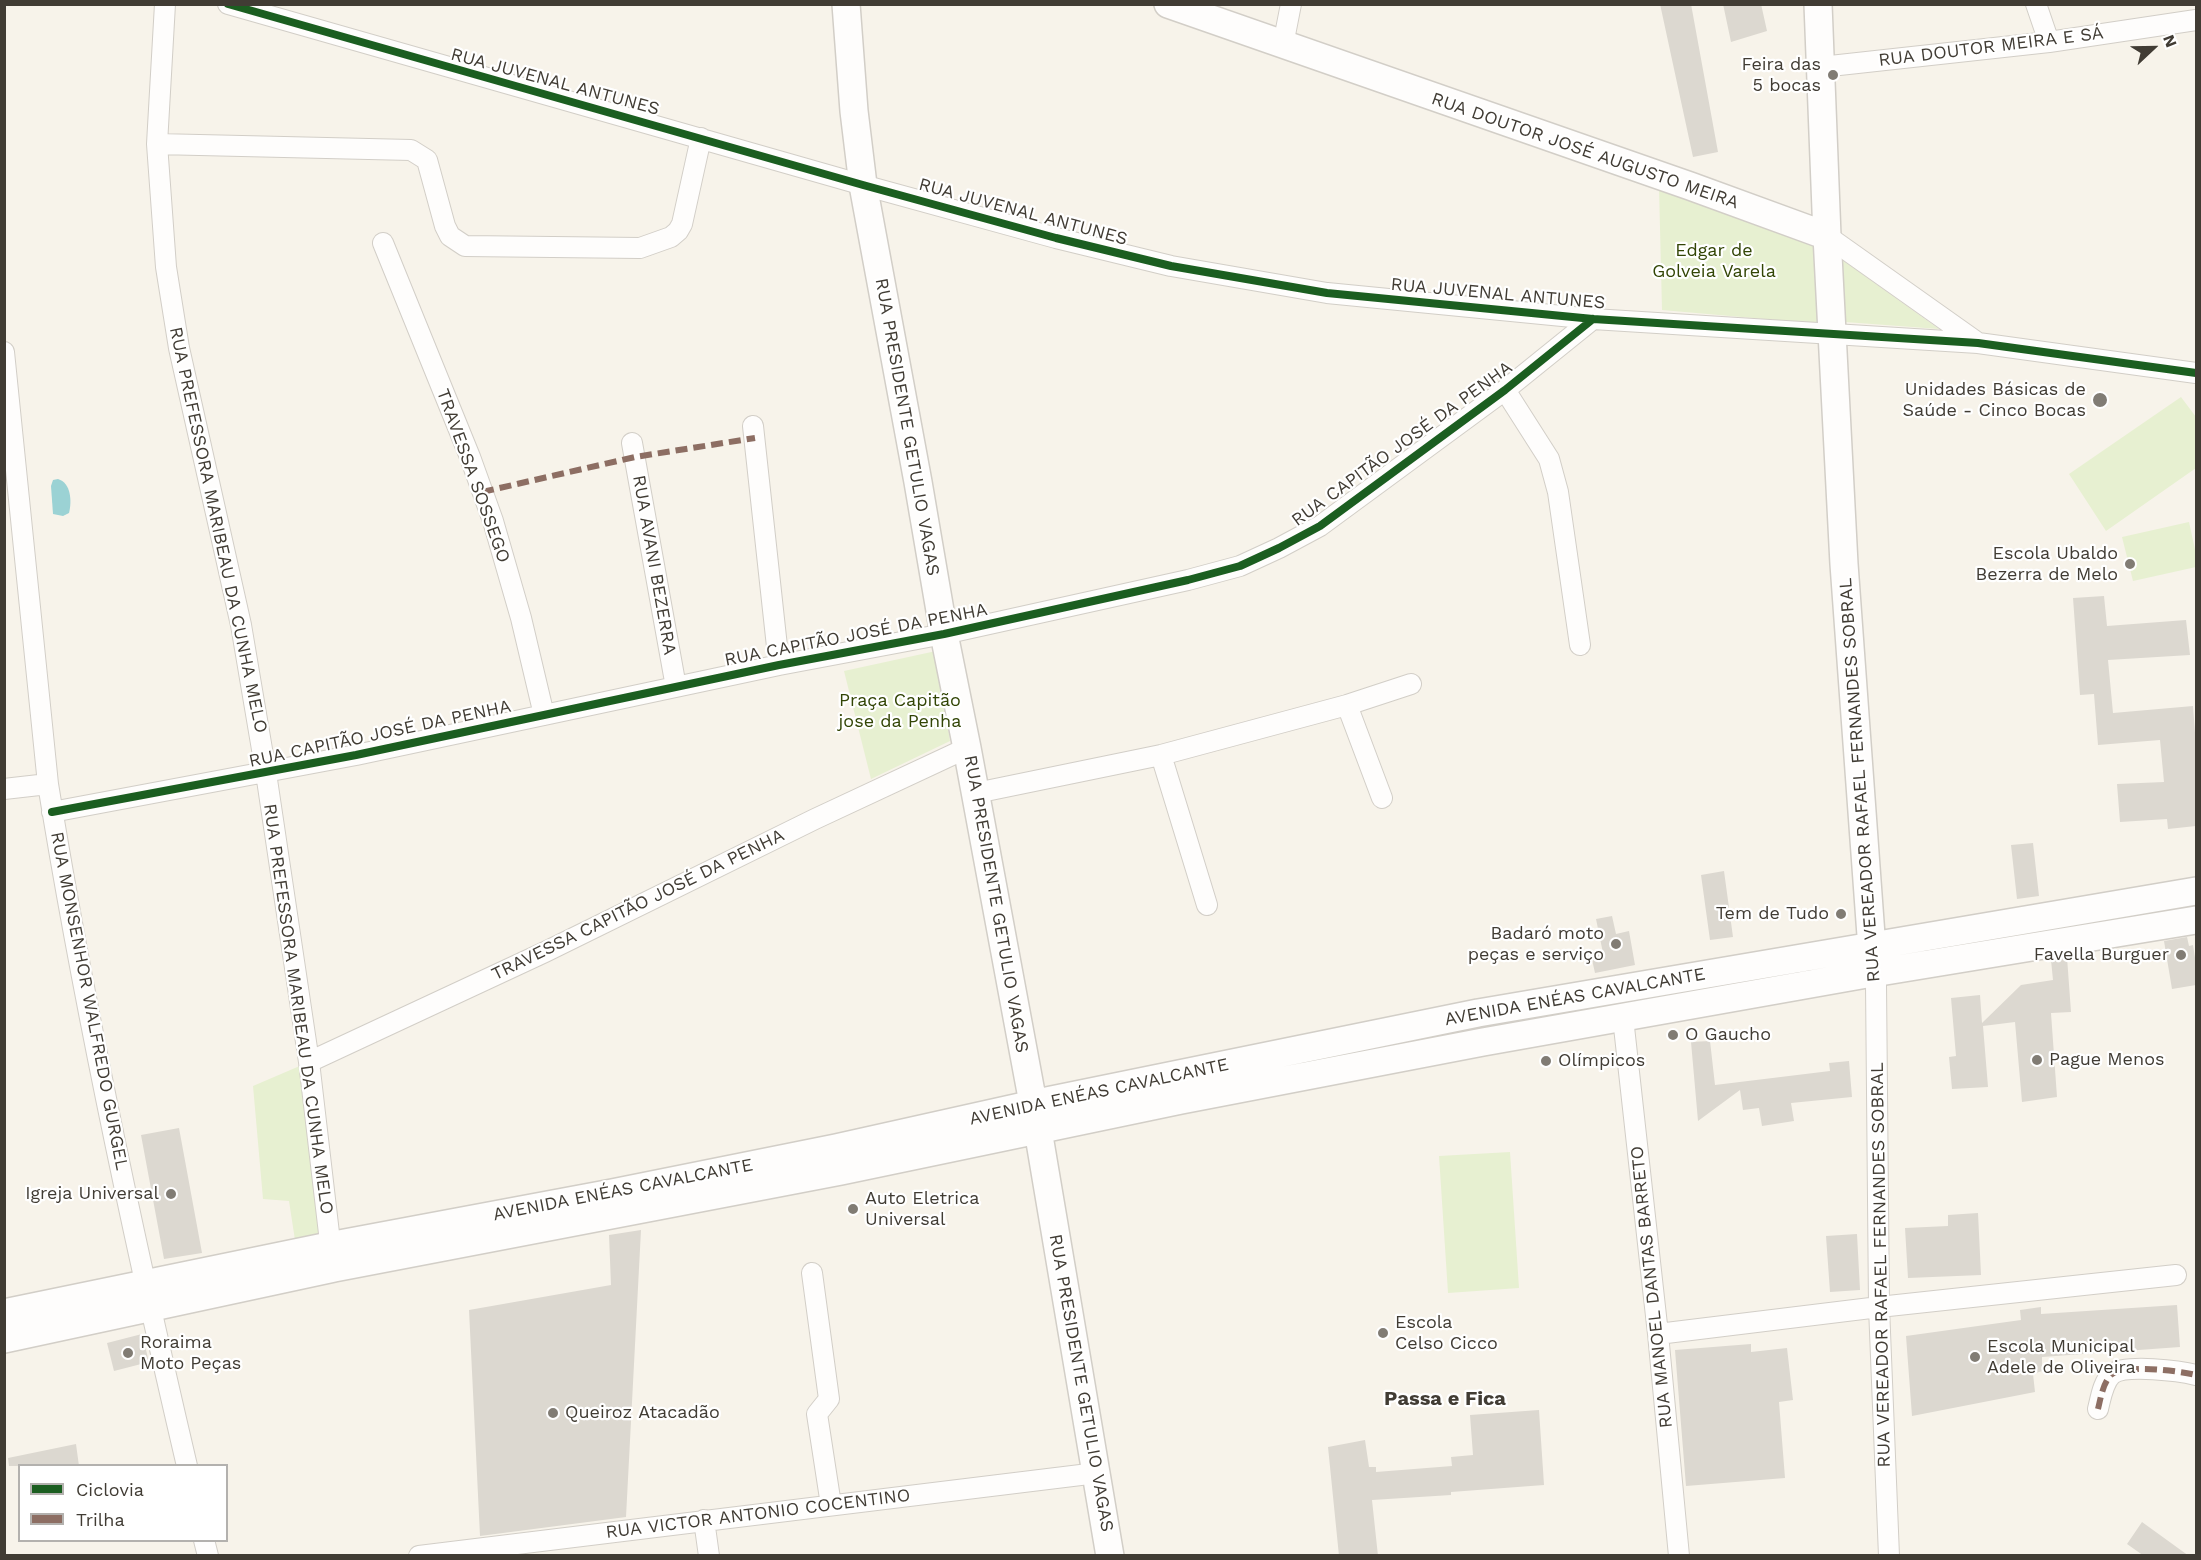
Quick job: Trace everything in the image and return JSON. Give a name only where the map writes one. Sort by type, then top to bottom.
[{"type":"main road","name":"RUA PRESIDENTE GETULIO VAGAS","points":[[846,4],[854,111],[863,184],[944,634],[968,748],[1035,1117],[1110,1556]]},
{"type":"main road","name":"RUA DOUTOR JOSÉ AUGUSTO MEIRA","points":[[1168,4],[1827,236]]},
{"type":"main road","name":"RUA VEREADOR RAFAEL FERNANDES SOBRAL","points":[[1818,4],[1827,236],[1845,576],[1874,974]]},
{"type":"main road","name":"AVENIDA ENÉAS CAVALCANTE","points":[[4,1339],[51,1316],[332,1257],[473,1231],[612,1193],[839,1160],[1179,1088],[1478,1014],[2196,891]]},
{"type":"main road","points":[[2158,898],[2162,925]]},
{"type":"main road","name":"AVENIDA ENÉAS CAVALCANTE","points":[[1179,1088],[1483,1042],[2196,920]]},
{"type":"main road","points":[[1478,1014],[1483,1042]]},
{"type":"main road","name":"AVENIDA ENÉAS CAVALCANTE","points":[[4,1313],[51,1316]]},
{"type":"street","name":"RUA PREFESSORA MARIBEAU DA CUNHA MELO","points":[[165,4],[157,144],[166,267],[179,348],[241,625],[266,773],[309,1062],[332,1257]]},
{"type":"street","name":"RUA JUVENAL ANTUNES","points":[[228,4],[248,7],[357,43],[1056,238],[1171,266],[1327,293],[1593,319],[1978,343],[2196,373]]},
{"type":"street","points":[[1282,45],[1291,4]]},
{"type":"street","points":[[2036,4],[2049,42]]},
{"type":"street","name":"RUA DOUTOR MEIRA E SÁ","points":[[1821,67],[2049,42],[2196,20]]},
{"type":"street","points":[[157,144],[411,150],[427,160],[445,226],[450,236],[465,246],[640,248],[671,237],[682,224],[701,138]]},
{"type":"street","name":"RUA DOUTOR JOSÉ AUGUSTO MEIRA","points":[[1827,236],[1978,343]]},
{"type":"street","name":"TRAVESSA SOSSEGO","points":[[383,243],[470,457],[493,521],[521,618],[544,715]]},
{"type":"street","name":"RUA CAPITÃO JOSÉ DA PENHA","points":[[52,812],[266,773],[779,665],[944,634],[1188,580],[1240,566],[1320,526],[1505,390],[1593,319]]},
{"type":"street","name":"RUA MONSENHOR WALFREDO GURGEL","points":[[4,352],[52,812],[71,925],[148,1296],[187,1464]]},
{"type":"street","points":[[1505,390],[1548,459],[1558,492],[1580,645]]},
{"type":"street","points":[[753,426],[779,665]]},
{"type":"street","name":"RUA AVANI BEZERRA","points":[[632,443],[676,687]]},
{"type":"street","points":[[975,793],[1161,755],[1347,705],[1412,684]]},
{"type":"street","points":[[1347,705],[1382,798]]},
{"type":"street","name":"TRAVESSA CAPITÃO JOSÉ DA PENHA","points":[[309,1062],[545,952],[815,819],[968,748]]},
{"type":"street","points":[[1161,755],[1207,905]]},
{"type":"street","points":[[4,789],[48,784]]},
{"type":"street","name":"RUA VEREADOR RAFAEL FERNANDES SOBRAL","points":[[1874,974],[1876,984],[1879,1307],[1889,1556]]},
{"type":"street","name":"RUA MANOEL DANTAS BARRETO","points":[[1623,1018],[1658,1334],[1679,1556]]},
{"type":"street","points":[[812,1274],[829,1400],[817,1414],[831,1505]]},
{"type":"street","points":[[1658,1334],[1879,1307],[2176,1275]]},
{"type":"street","points":[[2098,1409],[2105,1382],[2114,1373],[2127,1370],[2182,1371],[2196,1375]]},
{"type":"street","name":"RUA VICTOR ANTONIO COCENTINO","points":[[419,1556],[1097,1473]]},
{"type":"street","points":[[704,1520],[709,1556]]},
{"type":"green space","name":"Edgar de Golveia Varela","points":[[1659,187],[1817,242],[1821,324],[1662,310]]},
{"type":"green space","points":[[1841,259],[1939,329],[1845,322]]},
{"type":"green space","points":[[2181,397],[2196,417],[2196,468],[2106,531],[2069,474]]},
{"type":"green space","points":[[2189,522],[2196,554],[2196,567],[2133,581],[2122,537]]},
{"type":"green space","name":"Praça Capitão jose da Penha","points":[[936,651],[950,741],[871,779],[844,671]]},
{"type":"green space","points":[[302,1065],[323,1232],[295,1240],[289,1201],[263,1199],[253,1086]]},
{"type":"green space","points":[[1510,1152],[1519,1288],[1448,1293],[1439,1156]]},
{"type":"water","points":[[58,479],[66,484],[70,498],[69,513],[63,516],[53,514],[51,486],[53,480]]},
{"type":"building","points":[[1660,4],[1691,4],[1718,152],[1693,157]]},
{"type":"building","points":[[1723,4],[1761,4],[1767,31],[1731,42]]},
{"type":"building","points":[[2104,596],[2107,626],[2186,620],[2190,655],[2108,660],[2113,713],[2193,706],[2196,746],[2196,826],[2168,829],[2167,819],[2120,822],[2117,784],[2164,782],[2160,740],[2098,745],[2094,694],[2080,695],[2073,598]]},
{"type":"building","points":[[2033,843],[2039,896],[2017,899],[2011,845]]},
{"type":"building","points":[[1724,871],[1733,937],[1710,940],[1701,875]]},
{"type":"building","name":"Badaró moto peças e serviço","points":[[1612,916],[1616,934],[1629,931],[1635,965],[1595,973],[1591,955],[1603,953],[1596,919]]},
{"type":"building","name":"Favella Burguer","points":[[2187,937],[2189,946],[2193,945],[2196,985],[2172,989],[2164,941]]},
{"type":"building","points":[[2067,957],[2071,1012],[2051,1013],[2057,1097],[2022,1102],[2015,1022],[1983,1026],[1988,1087],[1952,1089],[1949,1057],[1956,1056],[1951,998],[1980,995],[1982,1023],[2021,985],[2053,980],[2051,960]]},
{"type":"building","points":[[1710,1041],[1715,1085],[1830,1071],[1829,1063],[1849,1061],[1852,1097],[1791,1103],[1794,1121],[1762,1126],[1759,1108],[1743,1110],[1740,1090],[1698,1121],[1691,1042]]},
{"type":"building","name":"Igreja Universal","points":[[179,1128],[202,1253],[164,1259],[141,1135]]},
{"type":"building","points":[[1978,1213],[1981,1275],[1908,1278],[1905,1228],[1948,1226],[1948,1215]]},
{"type":"building","name":"Queiroz Atacadão","points":[[641,1230],[626,1517],[480,1536],[469,1310],[611,1285],[609,1235]]},
{"type":"building","points":[[1857,1234],[1860,1290],[1830,1292],[1826,1236]]},
{"type":"building","name":"Escola Municipal Adele de Oliveira","points":[[2177,1305],[2180,1347],[2042,1357],[2042,1371],[2033,1374],[2035,1392],[1912,1416],[1906,1336],[2021,1320],[2020,1310],[2041,1307],[2041,1314]]},
{"type":"building","name":"Roraima Moto Peças","points":[[142,1334],[149,1362],[114,1371],[107,1343]]},
{"type":"building","points":[[1751,1344],[1751,1352],[1787,1348],[1793,1400],[1779,1402],[1785,1478],[1686,1486],[1675,1350]]},
{"type":"building","points":[[1539,1410],[1544,1485],[1451,1492],[1451,1495],[1372,1500],[1378,1556],[1339,1556],[1328,1447],[1365,1440],[1369,1467],[1376,1467],[1376,1472],[1452,1466],[1451,1457],[1473,1455],[1470,1415]]},
{"type":"building","points":[[76,1444],[79,1464],[9,1466],[8,1458]]},
{"type":"building","points":[[2142,1522],[2189,1556],[2144,1556],[2127,1544]]},
{"type":"marked path","points":[[482,492],[635,457],[755,438]]},
{"type":"marked path","points":[[2098,1409],[2106,1381],[2112,1374],[2119,1371],[2153,1369],[2196,1375]]},
{"type":"cycle path","points":[[228,4],[863,185],[1056,238],[1171,266],[1327,293],[1593,319],[1978,343],[2196,373]]},
{"type":"cycle path","points":[[52,812],[356,755],[779,665],[944,634],[1188,580],[1240,566],[1320,526],[1505,390],[1593,319]]},
{"type":"place","name":"Feira das 5 bocas","points":[[1833,75]]},
{"type":"place","name":"Unidades Básicas de Saúde - Cinco Bocas","points":[[2100,400]]},
{"type":"place","name":"Escola Ubaldo Bezerra de Melo","points":[[2130,564]]},
{"type":"place","name":"Tem de Tudo","points":[[1841,914]]},
{"type":"place","name":"Badaró moto peças e serviço","points":[[1616,944]]},
{"type":"place","name":"Favella Burguer","points":[[2181,955]]},
{"type":"place","name":"O Gaucho","points":[[1673,1035]]},
{"type":"place","name":"Pague Menos","points":[[2037,1060]]},
{"type":"place","name":"Olímpicos","points":[[1546,1061]]},
{"type":"place","name":"Igreja Universal","points":[[171,1194]]},
{"type":"place","name":"Auto Eletrica Universal","points":[[853,1209]]},
{"type":"place","name":"Escola Celso Cicco","points":[[1383,1333]]},
{"type":"place","name":"Roraima Moto Peças","points":[[128,1353]]},
{"type":"place","name":"Escola Municipal Adele de Oliveira","points":[[1975,1357]]},
{"type":"place","name":"Queiroz Atacadão","points":[[553,1413]]},
{"type":"district","name":"Passa e Fica","points":[[1445,1399]]}]
